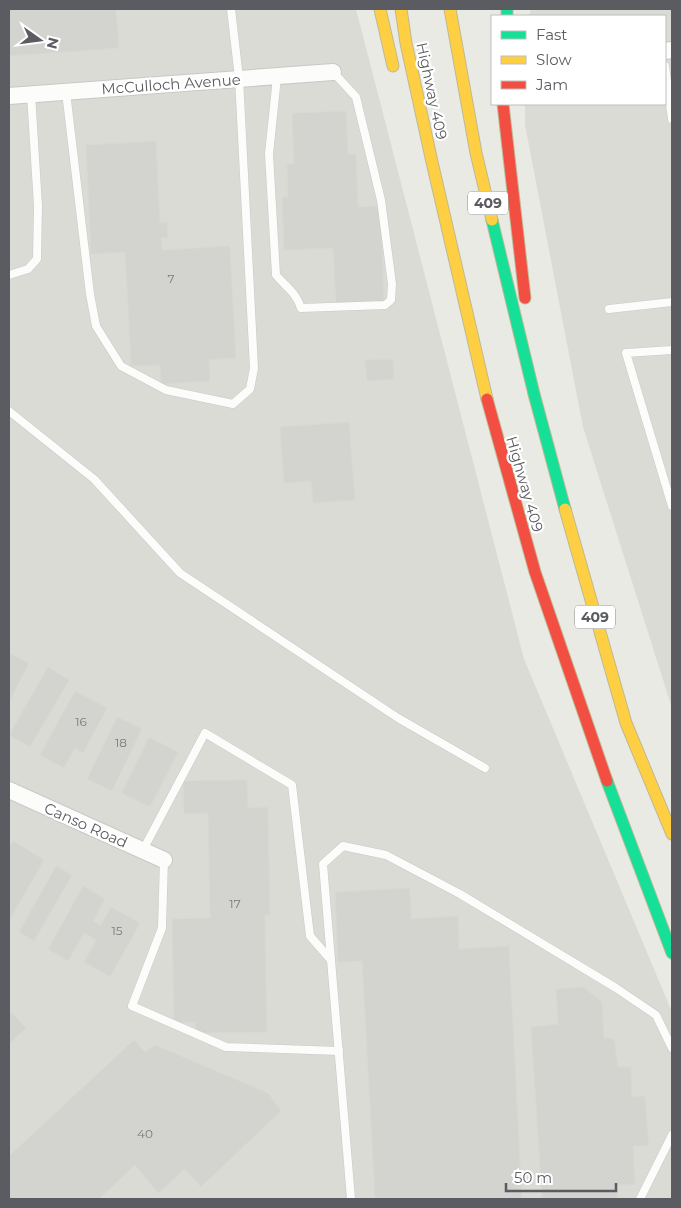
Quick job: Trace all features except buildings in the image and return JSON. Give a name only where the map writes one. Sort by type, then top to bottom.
[{"type":"highway","points":[[380,9],[395,75]]},
{"type":"highway","name":"Highway 409","points":[[402,9],[406,43],[482,386],[519,519],[563,657],[672,953]]},
{"type":"highway","name":"Highway 409","points":[[450,9],[476,153],[534,394],[576,551],[626,723],[672,834]]},
{"type":"highway","points":[[504,105],[518,224],[534,394]]},
{"type":"highway","points":[[437,235],[482,386]]},
{"type":"street","name":"McCulloch Avenue","points":[[9,96],[334,72]]},
{"type":"street","name":"Canso Road","points":[[9,790],[164,860]]},
{"type":"lane","points":[[66,92],[90,294],[96,326],[121,366],[166,390],[233,404],[250,390],[254,368],[240,78],[231,9]]},
{"type":"lane","points":[[276,77],[270,154],[276,275],[290,288],[301,308],[385,306],[391,300],[392,284],[381,200],[356,98],[334,72]]},
{"type":"lane","points":[[666,74],[672,119]]},
{"type":"lane","points":[[9,275],[28,269],[37,259],[38,206],[31,94]]},
{"type":"lane","points":[[609,309],[672,302]]},
{"type":"lane","points":[[672,350],[626,353],[672,506]]},
{"type":"lane","points":[[9,411],[94,479],[180,573],[398,718],[485,768]]},
{"type":"lane","points":[[143,850],[205,733],[292,785],[310,936],[331,960]]},
{"type":"lane","points":[[351,1199],[323,864],[343,846],[386,855],[460,894],[616,988],[656,1015],[672,1048]]},
{"type":"lane","points":[[164,860],[162,928],[132,1006],[226,1047],[339,1051]]},
{"type":"lane","points":[[640,1199],[672,1135]]},
{"type":"shaded area","points":[[9,9],[356,9],[524,659],[672,1012],[672,1199],[9,1199]]},
{"type":"shaded area","points":[[531,9],[672,9],[672,708],[583,427],[525,125],[525,105],[666,105],[666,15],[529,15]]},
{"type":"traffic: fast","points":[[507,9],[507,15]]},
{"type":"traffic: fast","points":[[492,220],[534,394],[565,509]]},
{"type":"traffic: fast","points":[[607,781],[672,953]]},
{"type":"traffic: slow","points":[[380,9],[393,66]]},
{"type":"traffic: slow","points":[[401,9],[406,43],[432,162],[487,399]]},
{"type":"traffic: slow","points":[[450,9],[476,153],[492,220]]},
{"type":"traffic: slow","points":[[565,509],[626,723],[672,834]]},
{"type":"traffic: jam","points":[[503,105],[525,298]]},
{"type":"traffic: jam","points":[[487,399],[535,572],[607,781]]}]
